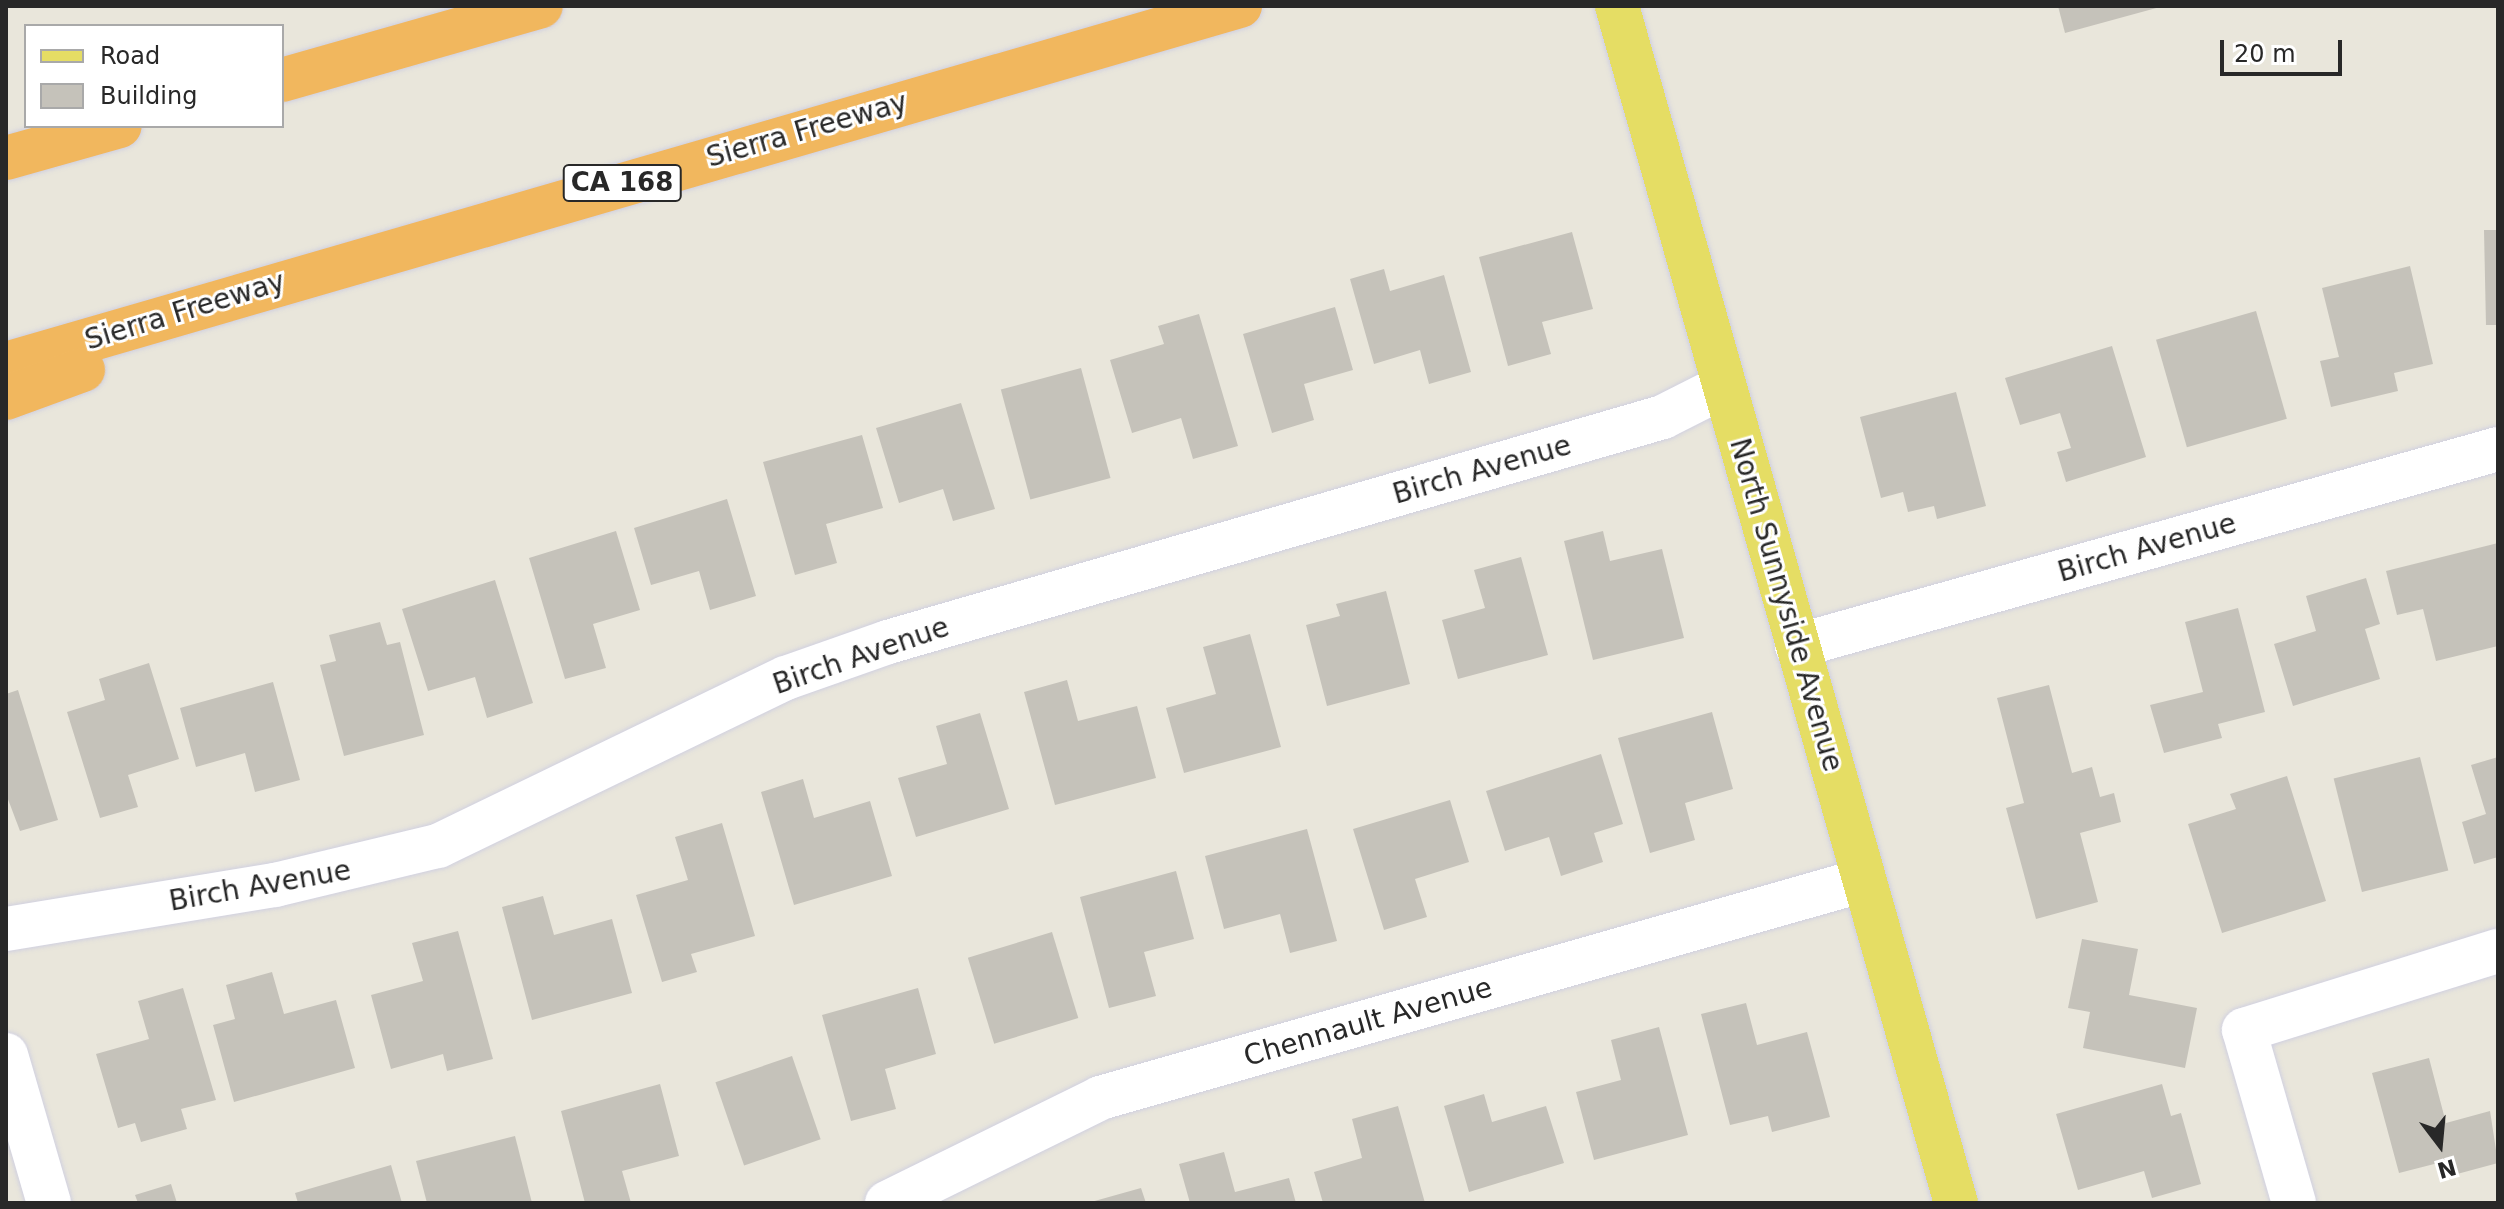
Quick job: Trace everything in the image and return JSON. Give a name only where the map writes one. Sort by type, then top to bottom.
[{"type":"highway","points":[[284,79],[541,6]]},
{"type":"highway","name":"Sierra Freeway","points":[[6,364],[466,228],[1240,6]]},
{"type":"highway","points":[[6,158],[113,128]]},
{"type":"highway","points":[[6,398],[466,228]]},
{"type":"main road","name":"North Sunnyside Avenue","points":[[1619,13],[1956,1203]]},
{"type":"street","name":"Birch Avenue","points":[[6,929],[275,885],[438,846],[845,658],[1663,417],[1724,386]]},
{"type":"street","name":"Birch Avenue","points":[[1797,646],[2498,449]]},
{"type":"street","name":"Chennault Avenue","points":[[887,1203],[1100,1098],[1864,880]]},
{"type":"street","points":[[2294,1203],[2244,1030],[2498,951]]},
{"type":"street","points":[[6,1055],[49,1203]]},
{"type":"building","points":[[2058,6],[2160,6],[2160,7],[2065,33]]},
{"type":"building","points":[[2484,230],[2498,230],[2498,325],[2486,325]]},
{"type":"building","points":[[1572,232],[1593,309],[1542,322],[1551,354],[1508,366],[1479,257]]},
{"type":"building","points":[[2410,266],[2433,364],[2394,373],[2398,391],[2331,407],[2320,361],[2339,357],[2322,288]]},
{"type":"building","points":[[1384,269],[1390,291],[1444,275],[1471,372],[1429,384],[1420,350],[1374,364],[1350,279]]},
{"type":"building","points":[[1335,307],[1353,370],[1304,384],[1314,420],[1272,433],[1243,334]]},
{"type":"building","points":[[2256,311],[2287,419],[2187,447],[2156,340]]},
{"type":"building","points":[[1199,314],[1238,446],[1193,459],[1181,418],[1132,433],[1110,360],[1164,344],[1158,326]]},
{"type":"building","points":[[2112,346],[2146,457],[2066,482],[2057,452],[2071,448],[2060,413],[2020,425],[2005,378]]},
{"type":"building","points":[[1081,368],[1111,478],[1030,500],[1001,389]]},
{"type":"building","points":[[1956,392],[1986,506],[1937,519],[1934,506],[1908,512],[1903,492],[1881,498],[1860,417]]},
{"type":"building","points":[[961,403],[995,509],[953,521],[943,489],[899,503],[876,428]]},
{"type":"building","points":[[862,435],[883,508],[826,524],[837,563],[795,575],[763,462]]},
{"type":"building","points":[[727,499],[756,596],[710,610],[699,571],[651,585],[634,528]]},
{"type":"building","points":[[616,531],[640,610],[593,624],[606,668],[565,679],[529,558]]},
{"type":"building","points":[[1603,531],[1610,561],[1662,549],[1684,638],[1593,660],[1564,541]]},
{"type":"building","points":[[2498,543],[2498,646],[2436,661],[2423,609],[2397,615],[2386,571]]},
{"type":"building","points":[[1521,557],[1548,655],[1458,679],[1442,620],[1485,608],[1474,570]]},
{"type":"building","points":[[2366,578],[2380,624],[2365,629],[2380,679],[2293,706],[2274,644],[2316,631],[2306,596]]},
{"type":"building","points":[[495,580],[533,703],[487,718],[475,677],[428,691],[402,609]]},
{"type":"building","points":[[1386,591],[1410,684],[1327,706],[1306,625],[1340,616],[1336,604]]},
{"type":"building","points":[[2238,608],[2265,712],[2218,724],[2222,738],[2164,753],[2150,705],[2203,692],[2185,622]]},
{"type":"building","points":[[380,622],[387,645],[400,642],[424,735],[344,756],[320,665],[336,661],[329,635]]},
{"type":"building","points":[[1250,634],[1281,747],[1184,773],[1166,708],[1216,694],[1203,647]]},
{"type":"building","points":[[149,663],[179,759],[128,775],[138,807],[100,818],[67,712],[105,700],[99,679]]},
{"type":"building","points":[[1067,680],[1078,721],[1137,706],[1156,778],[1055,805],[1024,692]]},
{"type":"building","points":[[273,682],[300,780],[255,792],[245,753],[196,767],[180,708]]},
{"type":"building","points":[[2049,685],[2072,773],[2092,767],[2100,797],[2114,793],[2121,822],[2080,833],[2098,902],[2036,919],[2006,808],[2024,803],[1997,698]]},
{"type":"building","points":[[18,690],[58,820],[20,831],[6,794],[6,694]]},
{"type":"building","points":[[1712,712],[1733,789],[1685,803],[1695,840],[1650,853],[1618,738]]},
{"type":"building","points":[[980,713],[1009,809],[916,837],[898,778],[947,764],[936,726]]},
{"type":"building","points":[[1601,754],[1623,824],[1594,833],[1603,862],[1561,876],[1549,837],[1505,851],[1486,791]]},
{"type":"building","points":[[2420,757],[2448,871],[2362,892],[2334,779]]},
{"type":"building","points":[[2498,757],[2498,857],[2474,864],[2462,822],[2486,814],[2471,765]]},
{"type":"building","points":[[2287,776],[2326,901],[2222,933],[2188,824],[2236,809],[2230,794]]},
{"type":"building","points":[[803,779],[814,818],[870,801],[892,876],[794,905],[761,792]]},
{"type":"building","points":[[1450,800],[1469,862],[1415,879],[1427,917],[1384,930],[1353,829]]},
{"type":"building","points":[[722,823],[755,936],[691,954],[697,972],[662,982],[636,895],[688,880],[675,837]]},
{"type":"building","points":[[1307,829],[1337,941],[1290,953],[1280,914],[1224,929],[1205,856]]},
{"type":"building","points":[[1176,871],[1194,939],[1144,952],[1156,996],[1109,1008],[1080,897]]},
{"type":"building","points":[[543,896],[554,935],[612,919],[632,993],[532,1020],[502,907]]},
{"type":"building","points":[[458,931],[493,1059],[447,1071],[443,1054],[391,1069],[371,995],[423,981],[412,943]]},
{"type":"building","points":[[1052,932],[1078,1018],[994,1044],[968,958]]},
{"type":"building","points":[[2082,939],[2138,949],[2129,995],[2197,1008],[2185,1068],[2083,1048],[2090,1012],[2068,1008]]},
{"type":"building","points":[[272,972],[284,1014],[336,1000],[355,1068],[234,1102],[213,1025],[235,1019],[226,985]]},
{"type":"building","points":[[183,988],[216,1100],[181,1109],[187,1129],[141,1142],[135,1123],[118,1128],[96,1054],[149,1039],[138,1001]]},
{"type":"building","points":[[918,988],[936,1054],[885,1069],[896,1109],[851,1121],[822,1015]]},
{"type":"building","points":[[1746,1003],[1757,1045],[1807,1032],[1830,1117],[1772,1132],[1768,1116],[1730,1125],[1701,1014]]},
{"type":"building","points":[[1659,1027],[1688,1135],[1594,1160],[1576,1092],[1621,1080],[1611,1040]]},
{"type":"building","points":[[792,1056],[821,1139],[744,1166],[715,1082]]},
{"type":"building","points":[[2429,1058],[2446,1123],[2490,1111],[2498,1163],[2446,1177],[2442,1162],[2399,1173],[2372,1073]]},
{"type":"building","points":[[660,1084],[679,1156],[622,1171],[631,1203],[585,1203],[561,1111]]},
{"type":"building","points":[[2162,1084],[2171,1116],[2181,1113],[2201,1184],[2152,1198],[2144,1171],[2078,1190],[2056,1114]]},
{"type":"building","points":[[1484,1094],[1492,1122],[1546,1106],[1564,1163],[1469,1192],[1444,1106]]},
{"type":"building","points":[[1398,1106],[1425,1203],[1323,1203],[1314,1172],[1362,1158],[1352,1119]]},
{"type":"building","points":[[515,1136],[532,1203],[427,1203],[416,1161]]},
{"type":"building","points":[[1224,1152],[1235,1192],[1289,1178],[1296,1203],[1190,1203],[1179,1164]]},
{"type":"building","points":[[391,1165],[402,1203],[298,1203],[295,1193]]},
{"type":"building","points":[[171,1184],[177,1203],[138,1203],[135,1195]]},
{"type":"building","points":[[1141,1188],[1146,1203],[1091,1203],[1091,1202]]}]
